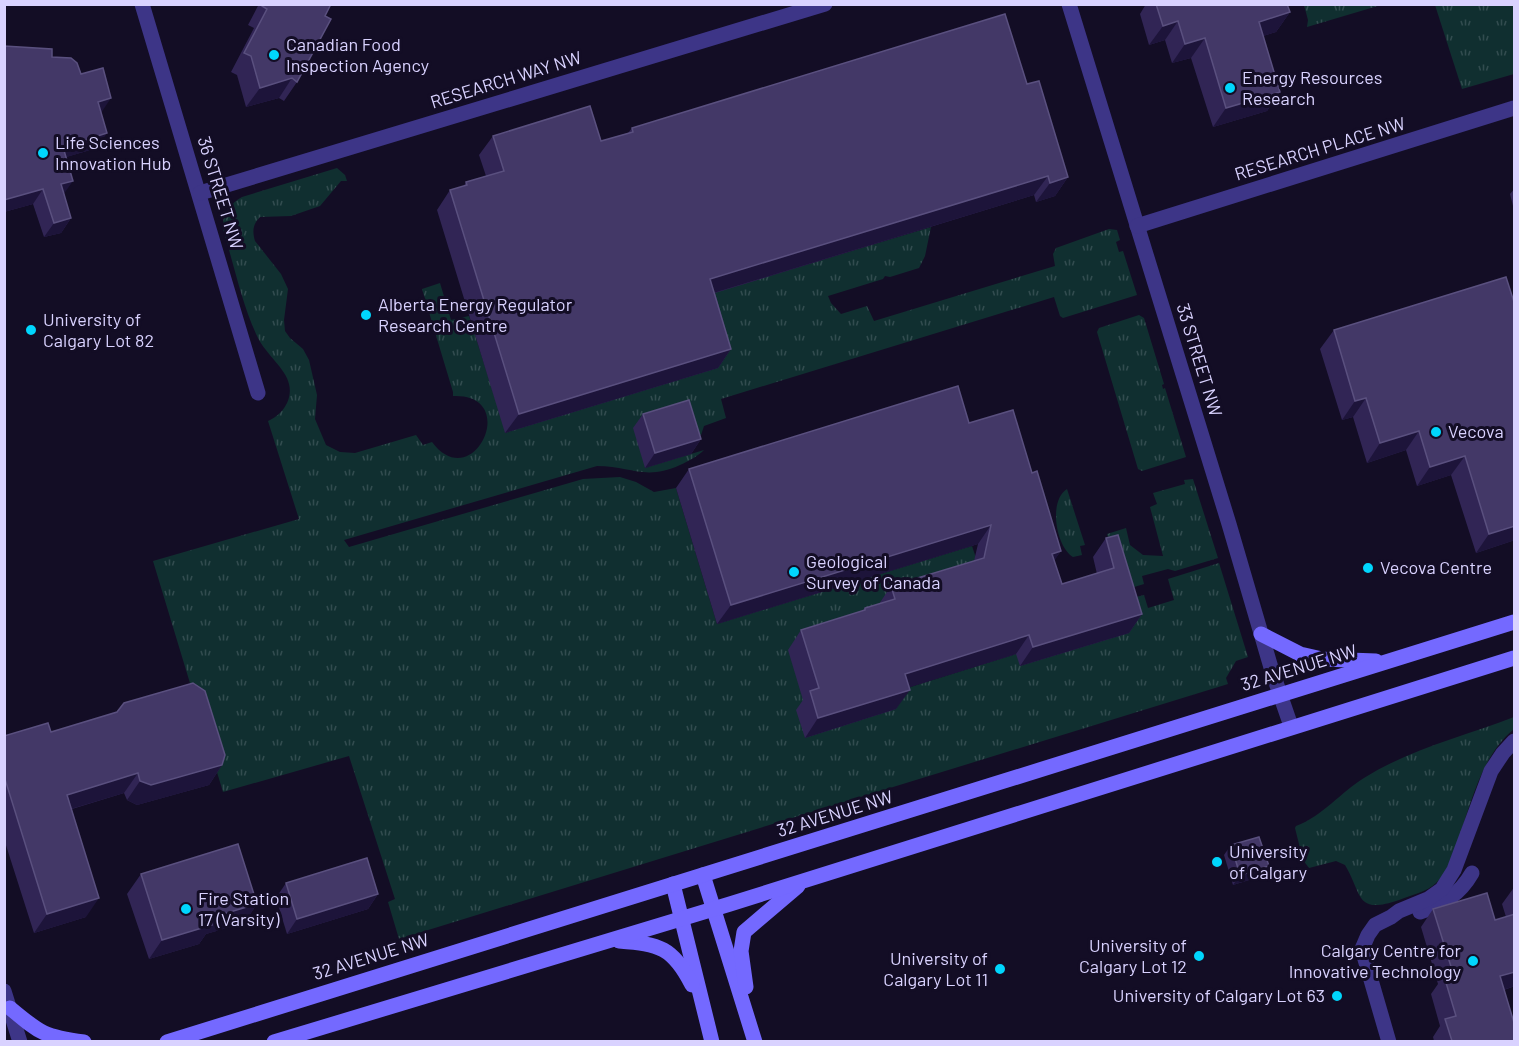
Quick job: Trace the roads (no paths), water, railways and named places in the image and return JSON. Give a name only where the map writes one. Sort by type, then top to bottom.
[{"type":"main road","name":"32 AVENUE NW","points":[[167,1041],[1515,622]]},
{"type":"main road","points":[[1261,634],[1300,654],[1311,657],[1391,661]]},
{"type":"main road","points":[[274,1041],[713,910],[1291,726],[1515,658]]},
{"type":"main road","points":[[703,875],[755,1041]]},
{"type":"main road","points":[[749,1022],[741,957],[744,932],[802,882]]},
{"type":"main road","points":[[673,884],[712,1041]]},
{"type":"main road","points":[[610,940],[661,947],[682,966],[702,1007]]},
{"type":"main road","points":[[10,1008],[42,1033],[51,1037],[84,1041]]},
{"type":"street","name":"36 STREET NW","points":[[142,4],[258,393]]},
{"type":"street","name":"RESEARCH WAY NW","points":[[200,193],[825,4]]},
{"type":"street","name":"33 STREET NW","points":[[1069,4],[1291,726]]},
{"type":"street","name":"RESEARCH PLACE NW","points":[[1137,226],[1515,108]]},
{"type":"street","points":[[1389,1041],[1362,949],[1375,925],[1443,890],[1449,880],[1491,771],[1503,753],[1515,741]]},
{"type":"street","points":[[1391,917],[1401,918],[1449,900],[1464,886],[1472,873]]},
{"type":"street","points":[[4,992],[20,1041]]},
{"type":"place","name":"Canadian Food Inspection Agency","points":[[274,55]]},
{"type":"place","name":"Energy Resources Research","points":[[1230,88]]},
{"type":"place","name":"Life Sciences Innovation Hub","points":[[43,153]]},
{"type":"place","name":"Alberta Energy Regulator Research Centre","points":[[366,315]]},
{"type":"place","name":"University of Calgary Lot 82","points":[[31,330]]},
{"type":"place","name":"Vecova","points":[[1436,432]]},
{"type":"place","name":"Vecova Centre","points":[[1368,568]]},
{"type":"place","name":"Geological Survey of Canada","points":[[794,572]]},
{"type":"place","name":"University of Calgary","points":[[1217,862]]},
{"type":"place","name":"Fire Station 17 (Varsity)","points":[[186,909]]},
{"type":"place","name":"University of Calgary Lot 12","points":[[1199,956]]},
{"type":"place","name":"Calgary Centre for Innovative Technology","points":[[1473,961]]},
{"type":"place","name":"University of Calgary Lot 11","points":[[1000,969]]},
{"type":"place","name":"University of Calgary Lot 63","points":[[1337,996]]}]
